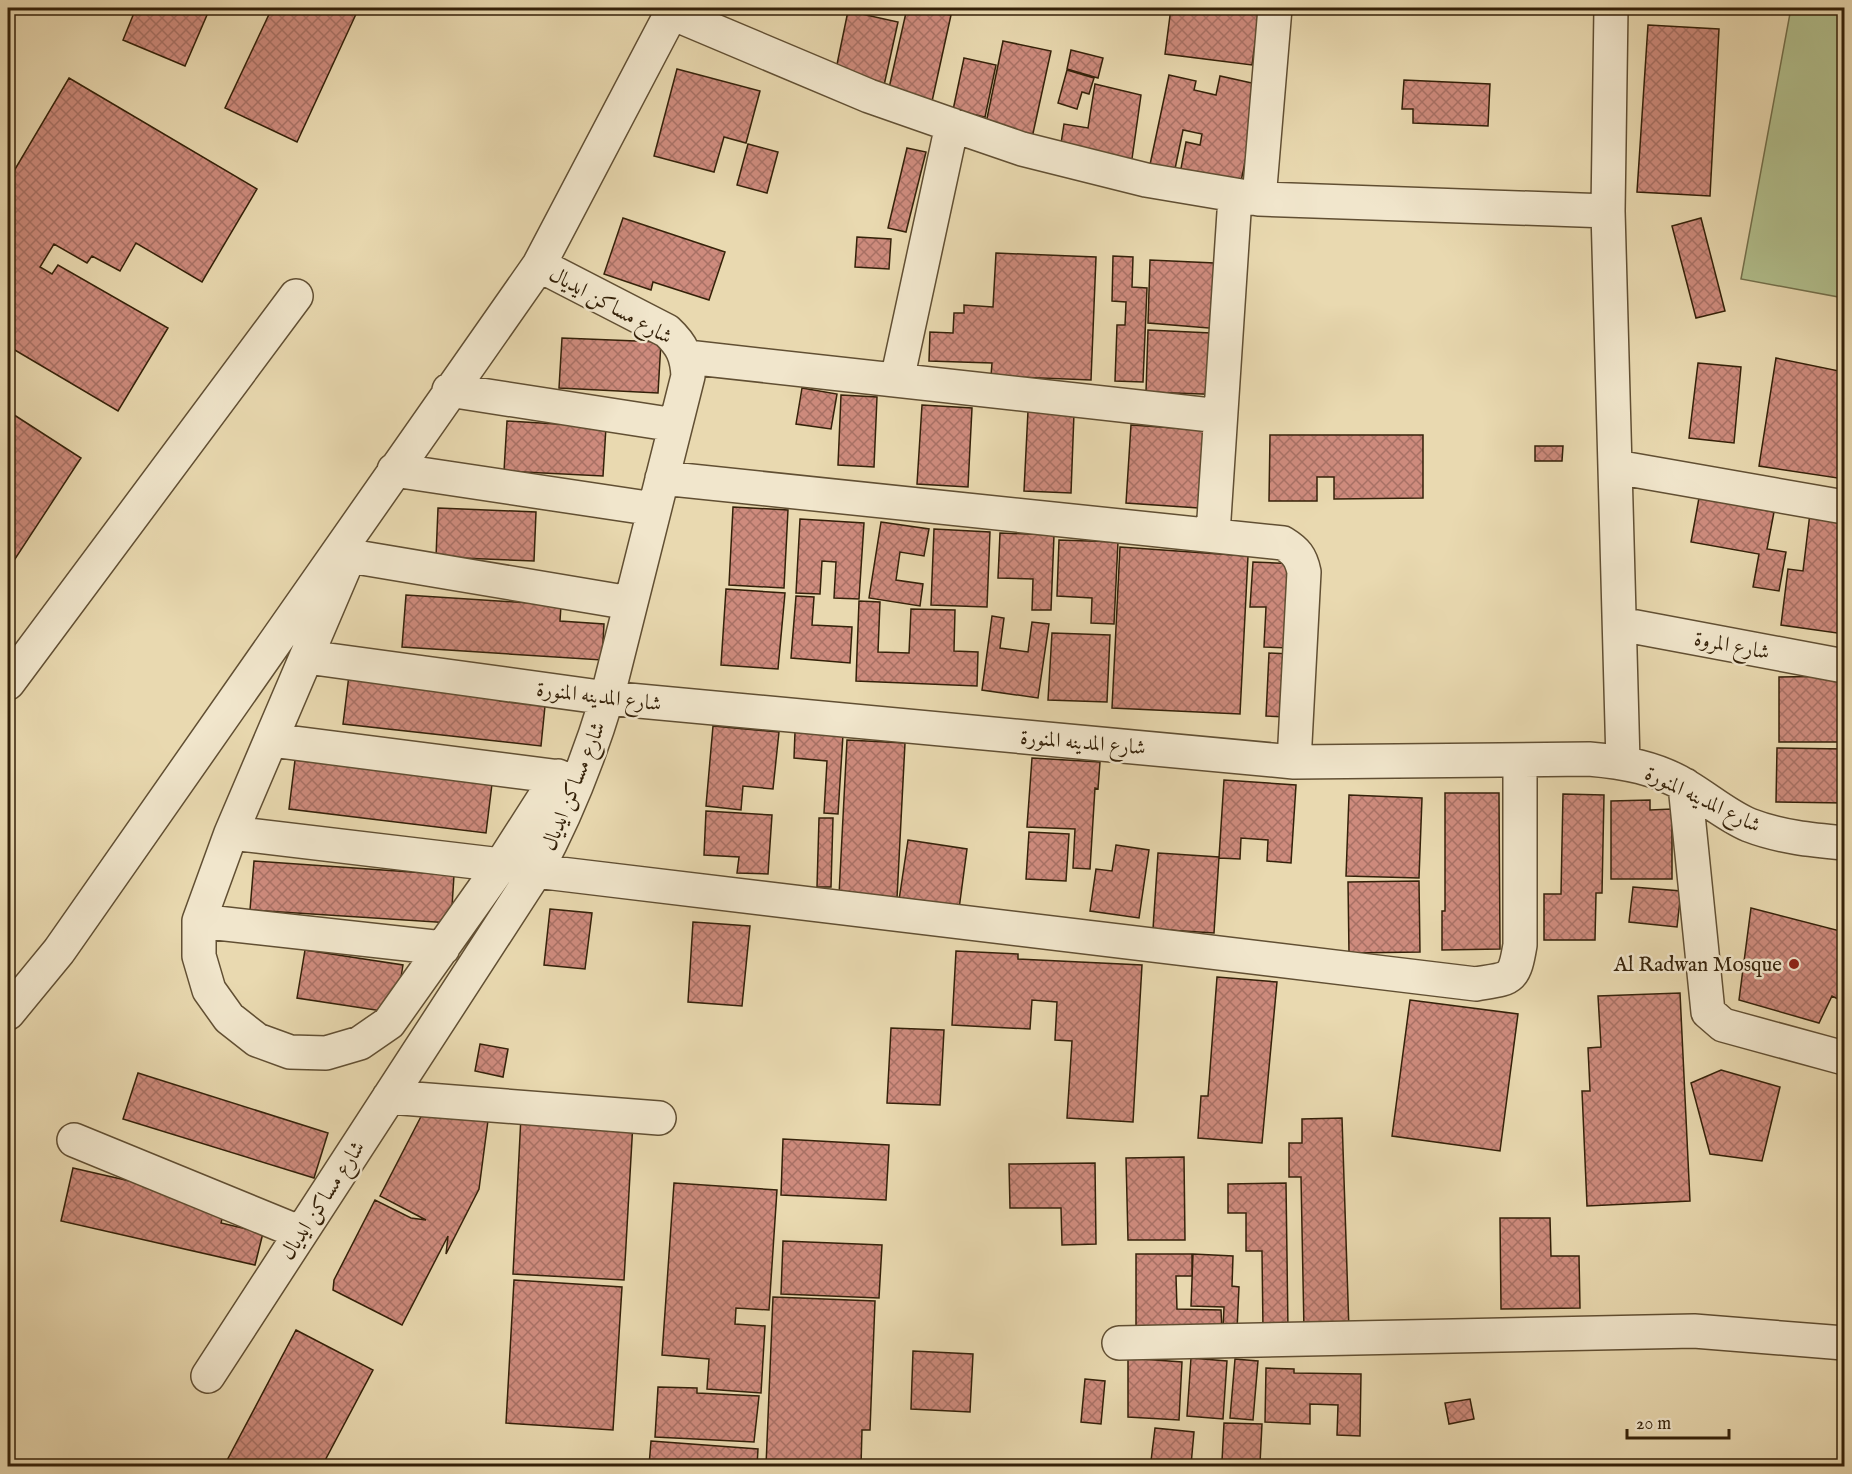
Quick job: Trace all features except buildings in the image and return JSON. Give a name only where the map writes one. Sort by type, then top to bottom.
[{"type":"street","points":[[1213,534],[1220,416],[1246,198],[1275,8]]},
{"type":"street","points":[[1611,8],[1608,211],[1617,467],[1623,762]]},
{"type":"street","points":[[8,1012],[59,951],[539,265],[673,10],[869,96],[1022,148],[1146,180],[1246,198],[1608,211]]},
{"type":"street","points":[[897,380],[952,125]]},
{"type":"street","name":"شارع مساكن ايديال","points":[[208,1376],[536,871],[559,830],[569,778],[608,698],[688,376],[687,357],[679,343],[667,331],[539,265]]},
{"type":"street","points":[[8,683],[296,296]]},
{"type":"street","points":[[687,357],[1220,416]]},
{"type":"street","points":[[450,390],[675,425]]},
{"type":"street","points":[[1617,467],[1845,507]]},
{"type":"street","points":[[394,470],[654,509]]},
{"type":"street","points":[[662,477],[1283,543],[1295,550],[1302,560],[1304,572],[1294,762]]},
{"type":"street","points":[[374,498],[231,833],[199,921],[198,956],[209,990],[229,1018],[257,1040],[290,1052],[326,1053],[360,1043],[389,1023],[501,864],[569,778]]},
{"type":"street","points":[[350,556],[630,603]]},
{"type":"street","name":"شارع المروة","points":[[1620,624],[1845,666]]},
{"type":"street","name":"شارع المدينه المنورة","points":[[307,657],[608,698],[1294,762],[1520,760],[1623,762],[1655,771],[1685,785],[1725,813],[1750,825],[1777,834],[1845,843]]},
{"type":"street","points":[[271,740],[569,778]]},
{"type":"street","points":[[536,871],[1476,984],[1506,979],[1516,970],[1520,945],[1520,760]]},
{"type":"street","points":[[1685,785],[1708,1012],[1723,1024],[1845,1058]]},
{"type":"street","points":[[231,833],[501,864]]},
{"type":"street","points":[[199,921],[443,948]]},
{"type":"street","points":[[389,1097],[659,1118]]},
{"type":"street","points":[[74,1140],[301,1233]]},
{"type":"street","points":[[1119,1343],[1694,1331],[1845,1343]]},
{"type":"green space","points":[[1791,8],[1844,8],[1844,298],[1741,279]]},
{"type":"place","name":"Al Radwan Mosque","points":[[1794,964]]}]
